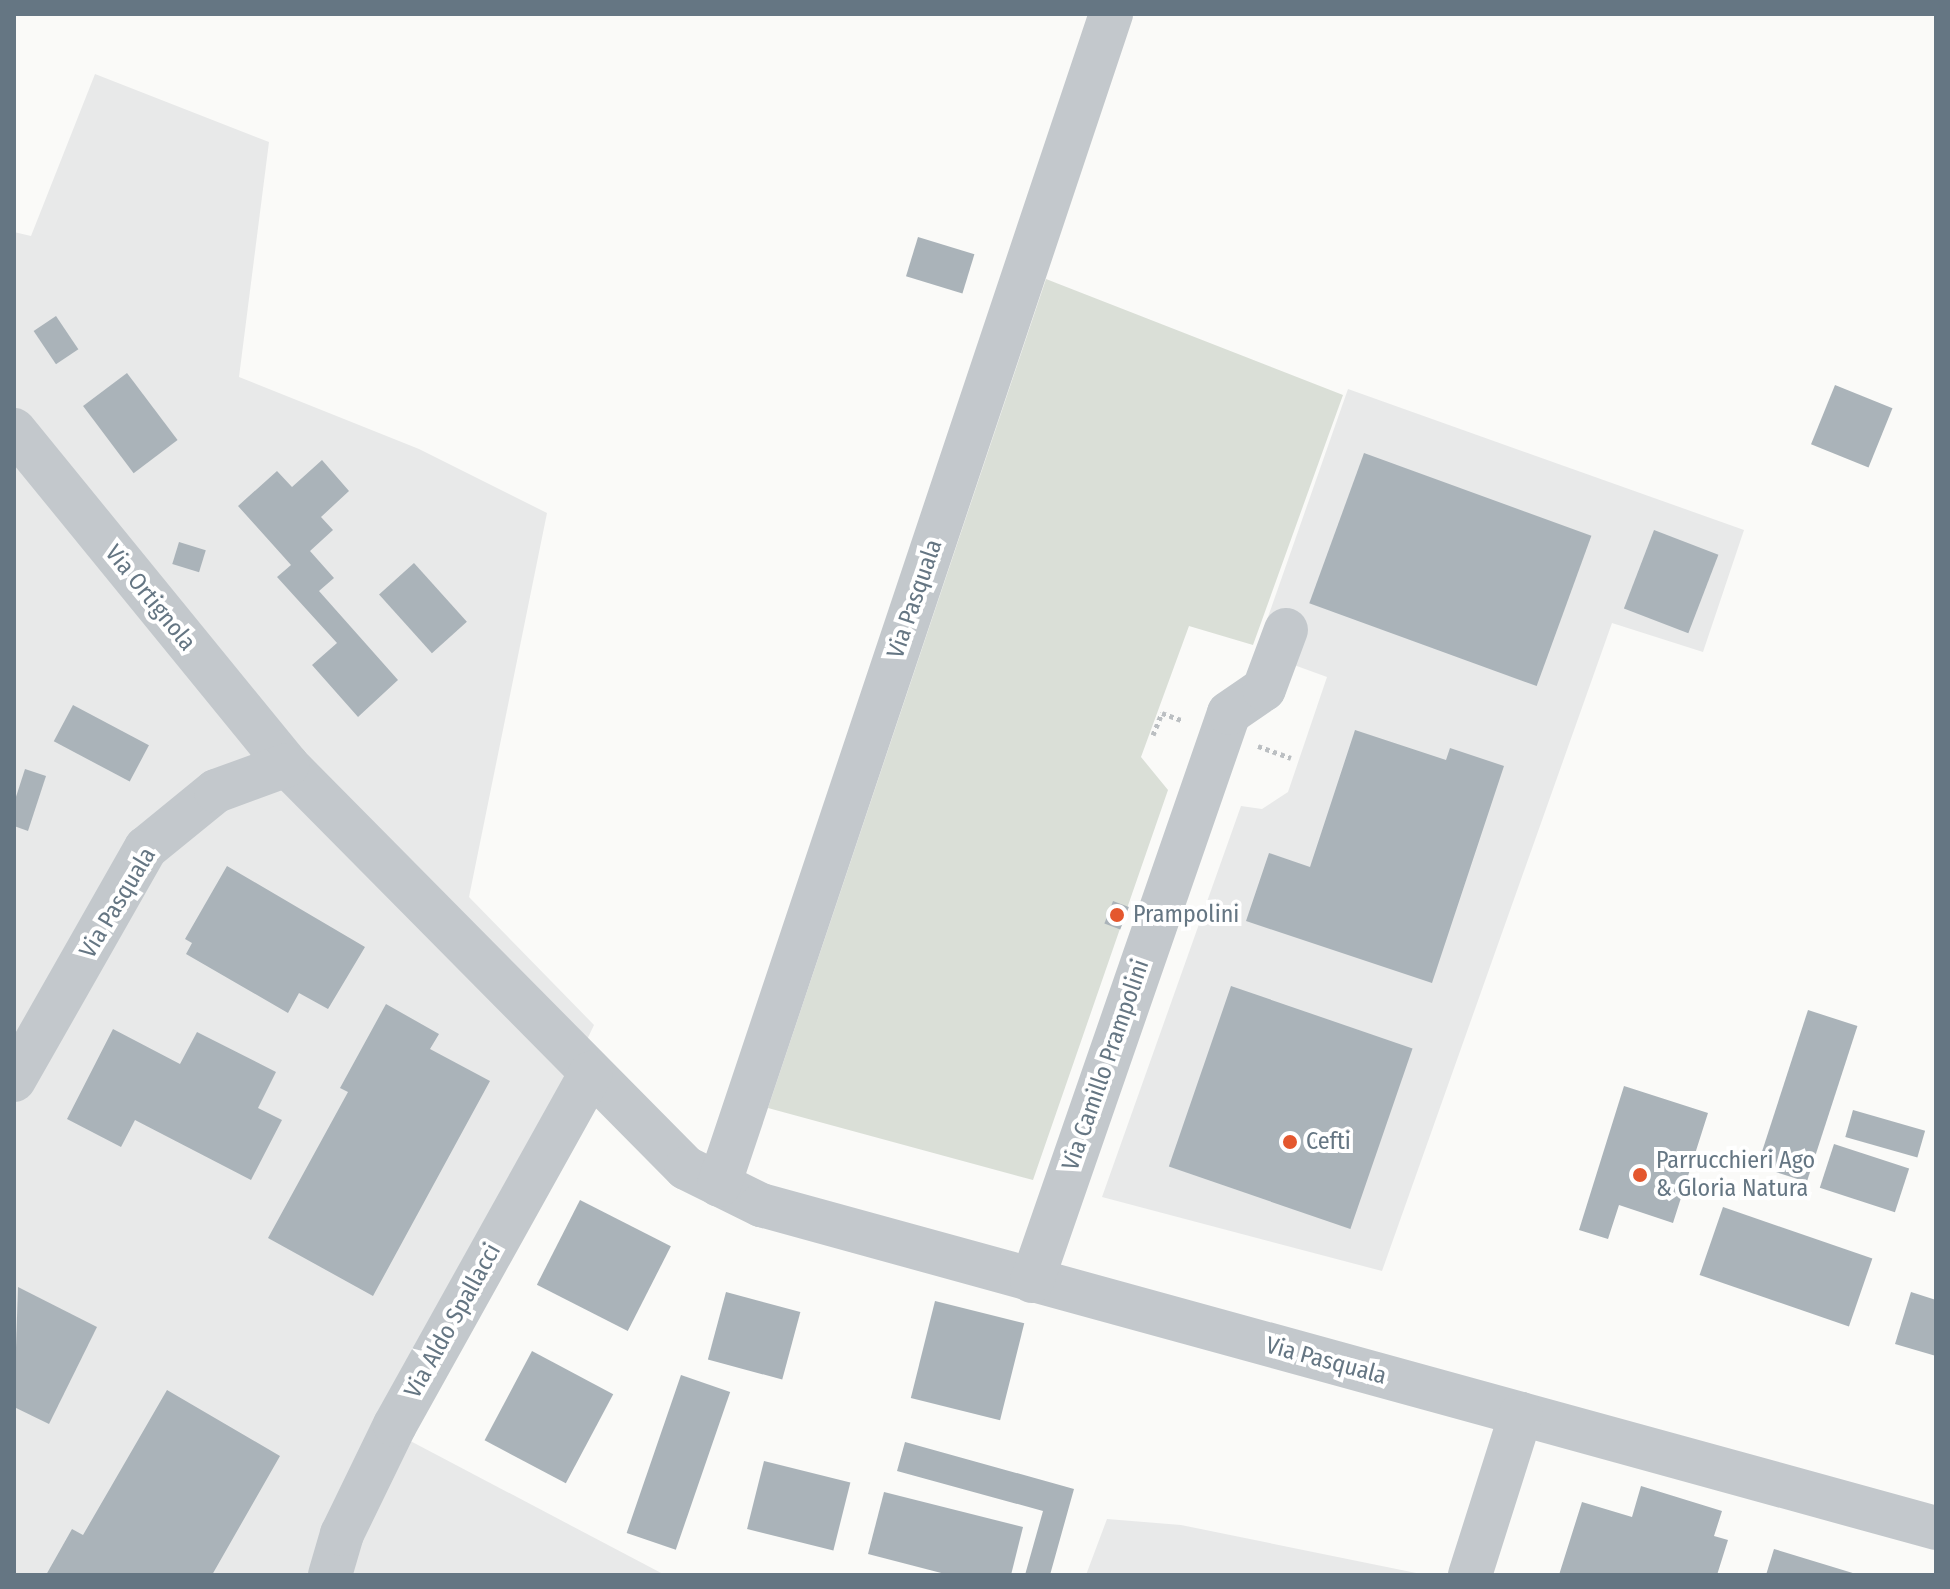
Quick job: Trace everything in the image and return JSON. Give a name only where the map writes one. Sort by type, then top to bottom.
[{"type":"street","name":"Via Pasquala","points":[[719,1185],[1111,14]]},
{"type":"street","name":"Via Ortignola","points":[[14,430],[287,765]]},
{"type":"street","name":"Via Camillo Prampolini","points":[[1032,1281],[1229,713],[1264,689],[1286,630]]},
{"type":"street","name":"Via Pasquala","points":[[14,1080],[146,848],[216,791],[287,765],[686,1168],[761,1205],[1936,1528]]},
{"type":"street","name":"Via Aldo Spallacci","points":[[330,1575],[342,1534],[395,1425],[591,1073]]},
{"type":"street","points":[[1470,1575],[1521,1414]]},
{"type":"shaded area","points":[[95,74],[269,142],[239,377],[419,449],[547,513],[469,897],[594,1025],[399,1435],[665,1575],[14,1575],[14,232],[31,236]]},
{"type":"shaded area","points":[[1046,279],[1343,395],[1253,645],[1189,626],[1141,757],[1168,790],[1033,1180],[768,1108]]},
{"type":"shaded area","points":[[1348,389],[1744,530],[1703,652],[1612,623],[1382,1271],[1102,1197],[1241,806],[1262,809],[1288,792],[1327,677],[1256,651]]},
{"type":"shaded area","points":[[1107,1519],[1181,1525],[1426,1575],[1086,1575]]},
{"type":"building","points":[[918,237],[974,254],[962,293],[906,276]]},
{"type":"building","points":[[56,316],[78,349],[56,364],[34,331]]},
{"type":"building","points":[[127,373],[178,440],[134,473],[83,406]]},
{"type":"building","points":[[1835,385],[1892,408],[1869,468],[1811,444]]},
{"type":"building","points":[[1364,453],[1591,536],[1537,686],[1309,603]]},
{"type":"building","points":[[322,460],[349,491],[321,517],[333,530],[310,551],[334,578],[319,591],[398,680],[358,717],[312,665],[337,643],[277,577],[291,565],[238,506],[277,471],[292,487]]},
{"type":"building","points":[[1654,530],[1718,555],[1688,633],[1624,608]]},
{"type":"building","points":[[179,542],[206,550],[199,572],[172,564]]},
{"type":"building","points":[[414,563],[467,622],[432,653],[379,594]]},
{"type":"building","points":[[73,705],[149,745],[130,782],[54,741]]},
{"type":"building","points":[[1355,730],[1446,760],[1450,748],[1504,766],[1432,983],[1246,921],[1269,853],[1310,867]]},
{"type":"building","points":[[25,769],[46,776],[28,831],[14,826],[14,803]]},
{"type":"building","points":[[227,866],[365,947],[328,1009],[299,993],[288,1013],[186,954],[192,943],[185,939]]},
{"type":"building","name":"Prampolini","points":[[1113,901],[1129,907],[1120,929],[1104,923]]},
{"type":"building","points":[[1231,986],[1413,1049],[1350,1229],[1169,1167]]},
{"type":"building","points":[[386,1004],[439,1034],[430,1049],[490,1081],[373,1296],[268,1238],[348,1092],[340,1088]]},
{"type":"building","points":[[1808,1010],[1857,1026],[1807,1182],[1757,1166]]},
{"type":"building","points":[[113,1029],[180,1064],[197,1032],[276,1072],[258,1108],[282,1120],[251,1180],[135,1120],[121,1147],[67,1119]]},
{"type":"building","points":[[1624,1086],[1708,1113],[1673,1223],[1619,1205],[1608,1239],[1579,1230]]},
{"type":"building","points":[[1853,1110],[1925,1131],[1917,1158],[1845,1137]]},
{"type":"building","points":[[1834,1144],[1909,1168],[1895,1212],[1820,1188]]},
{"type":"building","points":[[580,1200],[671,1246],[628,1331],[537,1285]]},
{"type":"building","points":[[1723,1207],[1872,1258],[1849,1327],[1700,1275]]},
{"type":"building","points":[[18,1287],[97,1327],[49,1424],[14,1407]]},
{"type":"building","points":[[726,1292],[800,1312],[782,1380],[708,1360]]},
{"type":"building","points":[[1911,1292],[1936,1300],[1936,1356],[1895,1344]]},
{"type":"building","points":[[935,1301],[1024,1323],[1000,1420],[911,1398]]},
{"type":"building","points":[[532,1351],[613,1394],[566,1483],[485,1440]]},
{"type":"building","points":[[681,1375],[730,1392],[676,1550],[627,1533]]},
{"type":"building","points":[[167,1390],[280,1456],[212,1575],[46,1575],[72,1529],[83,1535]]},
{"type":"building","points":[[905,1442],[1074,1489],[1050,1575],[1025,1575],[1043,1511],[897,1471]]},
{"type":"building","points":[[764,1461],[850,1483],[833,1550],[747,1529]]},
{"type":"building","points":[[1641,1486],[1722,1511],[1714,1536],[1728,1540],[1717,1575],[1559,1575],[1582,1502],[1632,1517]]},
{"type":"building","points":[[884,1492],[1023,1527],[1011,1575],[949,1575],[868,1554]]},
{"type":"building","points":[[1774,1549],[1856,1574],[1856,1575],[1766,1575]]},
{"type":"place","name":"Prampolini","points":[[1117,915]]},
{"type":"place","name":"Cefti","points":[[1290,1142]]},
{"type":"place","name":"Parrucchieri Ago & Gloria Natura","points":[[1640,1175]]}]
